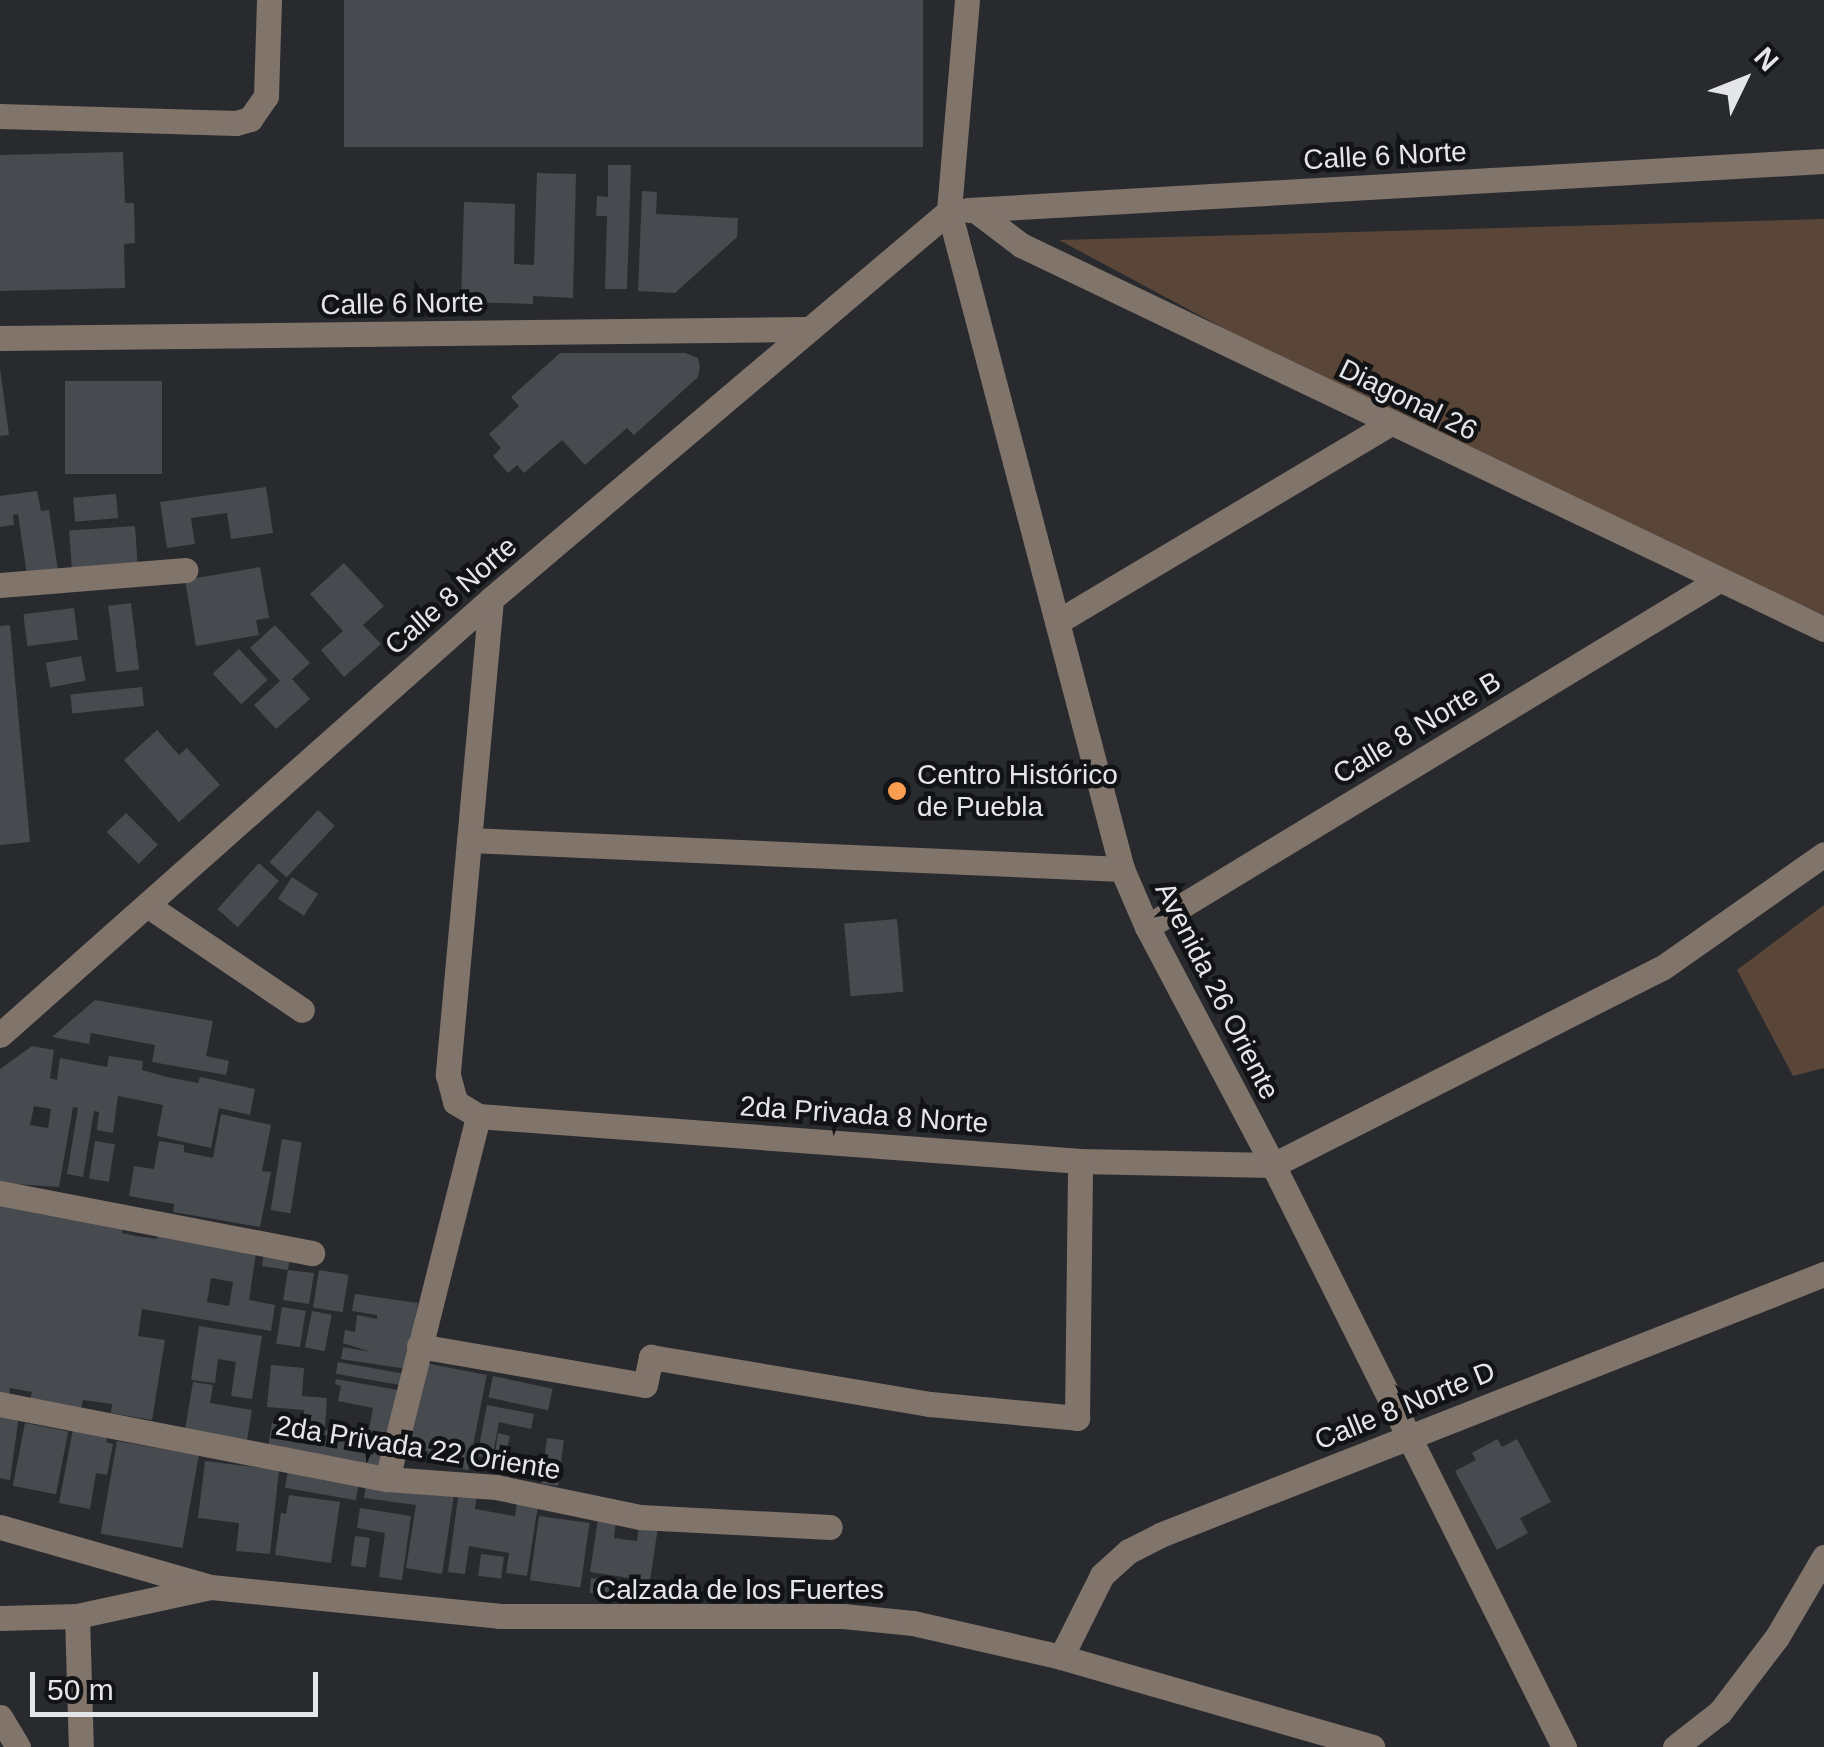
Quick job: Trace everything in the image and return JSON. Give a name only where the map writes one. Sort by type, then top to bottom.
[{"type":"street","points":[[0,116],[250,120],[266,96],[269,0]]},
{"type":"street","name":"Avenida 26 Oriente","points":[[967,0],[948,211],[1122,869],[1147,927],[1273,1165],[1564,1747]]},
{"type":"street","name":"Calle 6 Norte","points":[[948,211],[1824,161]]},
{"type":"street","name":"Diagonal 26","points":[[975,210],[1021,246],[1824,629]]},
{"type":"street","name":"Calle 8 Norte","points":[[0,1035],[492,600],[805,329],[948,211]]},
{"type":"street","name":"Calle 6 Norte","points":[[0,338],[805,329]]},
{"type":"street","points":[[1056,622],[1389,424]]},
{"type":"street","points":[[0,586],[185,570]]},
{"type":"street","name":"Calle 8 Norte B","points":[[1147,927],[1719,580]]},
{"type":"street","points":[[492,600],[469,840],[1122,869]]},
{"type":"street","name":"2da Privada 8 Norte","points":[[469,840],[448,1075],[455,1102],[478,1116],[1080,1162],[1273,1165]]},
{"type":"street","points":[[1273,1165],[1662,968],[1824,854]]},
{"type":"street","points":[[147,905],[302,1010]]},
{"type":"street","points":[[387,1479],[478,1116]]},
{"type":"street","points":[[419,1346],[646,1385],[651,1357],[930,1404],[1077,1418],[1080,1162]]},
{"type":"street","points":[[0,1193],[312,1253]]},
{"type":"street","name":"Calle 8 Norte D","points":[[1061,1656],[1102,1575],[1130,1550],[1406,1437],[1824,1274]]},
{"type":"street","name":"2da Privada 22 Oriente","points":[[0,1404],[387,1479],[496,1486],[640,1517],[830,1526]]},
{"type":"street","name":"Calzada de los Fuertes","points":[[0,1527],[212,1587],[499,1616],[843,1616],[913,1622],[1061,1656],[1372,1747]]},
{"type":"street","points":[[1675,1747],[1720,1712],[1777,1637],[1824,1557]]},
{"type":"street","name":"Calzada de los Fuertes","points":[[0,1618],[78,1616],[212,1587]]},
{"type":"street","points":[[78,1616],[81,1747]]},
{"type":"street","points":[[0,1717],[18,1747]]},
{"type":"shaded area","points":[[1824,219],[1824,615],[1400,423],[1059,240]]},
{"type":"shaded area","points":[[1824,905],[1824,1068],[1793,1076],[1737,970]]},
{"type":"building","points":[[344,0],[923,0],[923,147],[344,147]]},
{"type":"building","points":[[123,152],[125,203],[134,203],[135,243],[124,244],[125,288],[0,291],[0,155]]},
{"type":"building","points":[[608,165],[631,165],[627,289],[605,289],[607,216],[596,216],[597,196],[608,197]]},
{"type":"building","points":[[537,173],[576,174],[573,298],[533,296],[533,304],[461,302],[464,202],[515,204],[514,264],[534,265]]},
{"type":"building","points":[[642,191],[657,192],[656,214],[738,218],[737,237],[675,293],[638,291]]},
{"type":"building","points":[[560,353],[685,353],[698,358],[700,367],[698,377],[634,435],[627,428],[585,465],[562,440],[524,473],[517,465],[508,473],[493,456],[501,448],[489,434],[519,406],[511,397]]},
{"type":"building","points":[[0,368],[9,435],[0,436]]},
{"type":"building","points":[[65,381],[162,381],[162,474],[65,474]]},
{"type":"building","points":[[266,487],[273,533],[231,539],[227,513],[191,518],[195,544],[167,548],[160,502]]},
{"type":"building","points":[[37,491],[41,511],[49,510],[59,577],[28,582],[18,514],[13,515],[14,525],[0,527],[0,496]]},
{"type":"building","points":[[116,494],[118,518],[75,522],[73,498]]},
{"type":"building","points":[[135,526],[138,571],[72,575],[69,531]]},
{"type":"building","points":[[344,563],[384,606],[363,625],[381,644],[344,677],[321,650],[343,631],[310,594]]},
{"type":"building","points":[[260,567],[269,618],[256,620],[259,635],[196,646],[185,580]]},
{"type":"building","points":[[131,603],[139,670],[116,672],[108,606]]},
{"type":"building","points":[[74,608],[78,640],[27,646],[23,614]]},
{"type":"building","points":[[10,625],[30,842],[0,845],[0,626]]},
{"type":"building","points":[[275,625],[310,663],[292,679],[310,699],[276,729],[254,705],[280,681],[250,648]]},
{"type":"building","points":[[239,649],[268,680],[241,704],[213,674]]},
{"type":"building","points":[[81,656],[86,681],[50,687],[46,663]]},
{"type":"building","points":[[142,687],[144,706],[72,713],[70,695]]},
{"type":"building","points":[[157,730],[179,755],[187,748],[220,785],[179,822],[124,760]]},
{"type":"building","points":[[318,810],[335,826],[286,878],[270,862]]},
{"type":"building","points":[[126,813],[158,845],[139,864],[107,832]]},
{"type":"building","points":[[259,863],[279,881],[238,927],[218,909]]},
{"type":"building","points":[[292,877],[318,894],[304,916],[278,899]]},
{"type":"building","points":[[897,919],[903,992],[851,996],[844,924]]},
{"type":"building","points":[[95,1000],[213,1021],[206,1056],[229,1061],[226,1075],[152,1062],[155,1045],[91,1033],[89,1044],[52,1037]]},
{"type":"building","points":[[32,1046],[54,1050],[50,1078],[57,1080],[60,1058],[107,1067],[109,1056],[143,1061],[142,1070],[167,1077],[198,1083],[200,1077],[255,1089],[250,1115],[219,1108],[211,1148],[157,1136],[163,1105],[118,1096],[113,1133],[97,1130],[99,1112],[94,1111],[83,1177],[67,1174],[78,1108],[73,1107],[59,1187],[0,1183],[0,1069]],"holes":[[[34,1106],[51,1109],[48,1128],[30,1125]]]},
{"type":"building","points":[[221,1114],[271,1125],[262,1171],[271,1172],[260,1227],[173,1212],[174,1204],[129,1196],[134,1166],[154,1169],[159,1141],[184,1145],[184,1152],[213,1158]]},
{"type":"building","points":[[282,1139],[302,1142],[290,1213],[271,1210]]},
{"type":"building","points":[[95,1141],[115,1144],[109,1182],[89,1179]]},
{"type":"building","points":[[0,1200],[123,1226],[122,1233],[136,1236],[157,1239],[158,1232],[216,1247],[217,1240],[257,1247],[249,1300],[275,1305],[271,1331],[142,1309],[138,1336],[165,1340],[152,1420],[111,1413],[112,1404],[83,1400],[81,1408],[30,1399],[32,1392],[10,1388],[9,1396],[0,1395]],"holes":[[[211,1278],[233,1282],[229,1306],[207,1302]]]},
{"type":"building","points":[[265,1247],[291,1251],[288,1270],[262,1266]]},
{"type":"building","points":[[288,1270],[314,1273],[309,1304],[283,1300]]},
{"type":"building","points":[[319,1270],[349,1275],[343,1312],[313,1308]]},
{"type":"building","points":[[355,1294],[418,1303],[407,1369],[341,1359],[343,1347],[371,1352],[343,1343],[345,1330],[355,1332],[357,1315],[377,1319],[377,1315],[352,1311]]},
{"type":"building","points":[[282,1307],[306,1311],[300,1347],[276,1344]]},
{"type":"building","points":[[312,1311],[332,1315],[325,1351],[305,1347]]},
{"type":"building","points":[[199,1326],[262,1336],[252,1399],[231,1396],[236,1362],[218,1359],[215,1383],[191,1380]]},
{"type":"building","points":[[338,1362],[403,1373],[401,1385],[336,1374]]},
{"type":"building","points":[[420,1362],[487,1375],[468,1470],[401,1457]]},
{"type":"building","points":[[271,1365],[304,1368],[302,1396],[327,1398],[325,1427],[303,1425],[304,1410],[267,1407]]},
{"type":"building","points":[[493,1376],[553,1389],[548,1410],[488,1398]]},
{"type":"building","points":[[336,1379],[398,1390],[390,1439],[368,1435],[373,1408],[338,1401],[341,1386],[335,1384]]},
{"type":"building","points":[[193,1382],[213,1385],[210,1403],[252,1410],[247,1440],[185,1430]]},
{"type":"building","points":[[487,1405],[534,1414],[531,1429],[499,1422],[492,1459],[477,1456]]},
{"type":"building","points":[[0,1413],[19,1416],[10,1480],[0,1478]]},
{"type":"building","points":[[272,1422],[389,1440],[383,1473],[267,1455]]},
{"type":"building","points":[[25,1423],[68,1431],[56,1494],[13,1486]]},
{"type":"building","points":[[73,1429],[107,1435],[106,1442],[113,1444],[107,1475],[96,1473],[90,1509],[59,1503]]},
{"type":"building","points":[[498,1433],[510,1436],[504,1461],[494,1459]]},
{"type":"building","points":[[547,1438],[564,1440],[558,1486],[541,1484]]},
{"type":"building","points":[[1497,1439],[1502,1447],[1517,1439],[1551,1502],[1520,1518],[1528,1533],[1497,1550],[1455,1471],[1476,1460],[1472,1453]]},
{"type":"building","points":[[117,1441],[199,1455],[182,1548],[101,1534]]},
{"type":"building","points":[[205,1461],[279,1470],[270,1554],[236,1551],[239,1523],[198,1518]]},
{"type":"building","points":[[288,1470],[359,1483],[356,1500],[285,1488]]},
{"type":"building","points":[[366,1483],[454,1495],[442,1574],[406,1568],[416,1505],[364,1498]]},
{"type":"building","points":[[459,1490],[477,1492],[475,1509],[515,1516],[518,1495],[539,1499],[527,1576],[506,1573],[509,1553],[469,1546],[465,1574],[448,1572]]},
{"type":"building","points":[[289,1495],[340,1502],[331,1563],[275,1555],[281,1513],[286,1514]]},
{"type":"building","points":[[360,1508],[411,1516],[402,1580],[379,1577],[385,1533],[357,1528]]},
{"type":"building","points":[[539,1516],[590,1523],[580,1587],[530,1580]]},
{"type":"building","points":[[598,1519],[616,1522],[614,1538],[637,1541],[640,1519],[659,1520],[650,1581],[590,1572]]},
{"type":"building","points":[[355,1536],[370,1538],[366,1568],[351,1566]]},
{"type":"building","points":[[481,1554],[504,1557],[501,1579],[478,1576]]},
{"type":"building","points":[[591,1578],[649,1583],[647,1598],[590,1593]]},
{"type":"place","name":"Centro Histórico de Puebla","points":[[897,791]]}]
